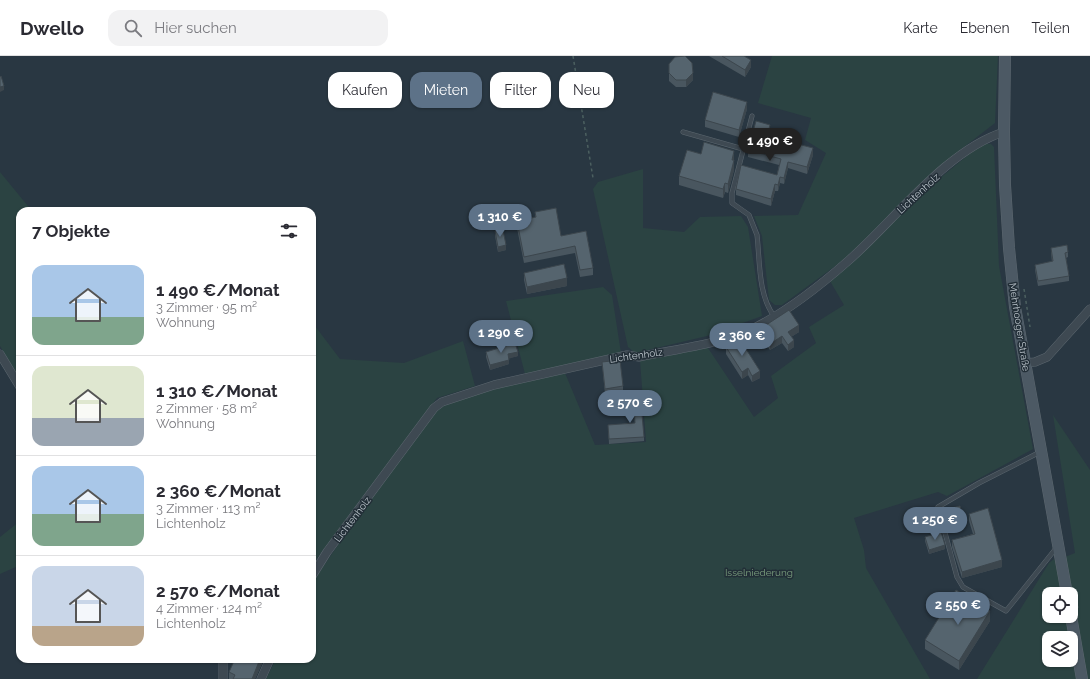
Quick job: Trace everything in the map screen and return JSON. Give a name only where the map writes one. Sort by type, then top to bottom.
[{"type":"main road","name":"Mehrhooger Straße","points":[[1006,56],[1004,132],[1009,248],[1015,307],[1066,587]]},
{"type":"main road","points":[[1072,623],[1082,679]]},
{"type":"street","name":"Lichtenholz","points":[[316,570],[327,552],[434,408],[442,402],[494,386],[627,354],[639,357],[720,339],[754,328],[821,283],[849,260],[919,190],[952,162],[986,137],[1004,132]]},
{"type":"street","points":[[1025,363],[1035,362],[1047,357],[1090,309]]},
{"type":"street","points":[[0,354],[16,380]]},
{"type":"street","points":[[223,663],[223,679]]},
{"type":"street","points":[[260,679],[268,663]]},
{"type":"lane","points":[[752,116],[732,194],[732,203],[749,216],[754,226],[757,235],[764,297],[768,309],[774,316]]},
{"type":"lane","points":[[683,132],[743,149]]},
{"type":"lane","points":[[1041,452],[979,483],[938,507],[957,577],[963,587],[1006,611],[1058,545]]},
{"type":"path","points":[[573,56],[593,178]]},
{"type":"green space","points":[[772,56],[998,56],[995,123],[964,147],[911,193],[849,256],[782,305],[775,305],[769,300],[762,236],[754,216],[798,215],[826,153],[805,140],[811,118],[758,103]]},
{"type":"green space","name":"Isselniederung","points":[[986,144],[991,144],[994,147],[999,266],[1033,449],[947,496],[938,492],[854,518],[864,550],[866,568],[930,679],[266,679],[274,663],[316,663],[316,577],[358,516],[432,415],[444,404],[509,385],[565,373],[595,445],[646,442],[640,360],[706,345],[754,417],[778,398],[771,376],[816,343],[809,327],[844,305],[830,281],[933,184],[974,150]]},
{"type":"green space","points":[[643,169],[643,228],[684,232],[700,217],[741,216],[748,227],[762,316],[707,336],[635,353],[628,347],[593,189],[598,182]]},
{"type":"green space","points":[[0,172],[29,207],[16,207],[16,373],[0,346]]},
{"type":"green space","points":[[603,287],[612,295],[621,353],[525,374],[506,301]]},
{"type":"green space","points":[[316,327],[340,359],[404,363],[463,341],[475,386],[437,398],[316,560]]},
{"type":"green space","points":[[1053,415],[1090,470],[1090,679],[977,679],[1049,563],[1054,559],[1055,561],[1075,553]]},
{"type":"green space","points":[[16,524],[16,567],[0,574],[0,537]]},
{"type":"building","points":[[685,56],[692,63],[693,73],[686,80],[676,80],[669,73],[669,64],[675,57]]},
{"type":"building","points":[[722,56],[744,56],[751,60],[745,70]]},
{"type":"building","points":[[1,76],[4,86],[0,87],[0,77]]},
{"type":"building","points":[[713,92],[747,102],[739,130],[705,120]]},
{"type":"building","points":[[756,121],[770,125],[767,136],[813,148],[807,167],[788,162],[784,178],[780,177],[778,185],[775,184],[771,199],[736,189],[741,165],[777,175],[781,159],[748,150]]},
{"type":"building","points":[[704,142],[734,151],[732,160],[734,160],[728,184],[725,183],[723,189],[679,176],[687,150],[701,154]]},
{"type":"building","points":[[556,208],[561,236],[586,231],[593,268],[580,270],[575,246],[524,257],[517,221],[536,217],[535,212]]},
{"type":"building","points":[[503,230],[506,245],[498,247],[495,231]]},
{"type":"building","points":[[1067,245],[1068,252],[1065,253],[1069,276],[1038,281],[1035,265],[1053,261],[1051,248]]},
{"type":"building","points":[[564,264],[567,278],[527,287],[524,273]]},
{"type":"building","points":[[789,310],[799,325],[788,332],[794,340],[788,345],[782,336],[770,344],[760,329]]},
{"type":"building","points":[[739,338],[760,371],[752,376],[748,368],[742,372],[726,347]]},
{"type":"building","points":[[515,343],[518,352],[508,354],[509,360],[490,365],[486,352]]},
{"type":"building","points":[[620,360],[623,386],[605,389],[602,362]]},
{"type":"building","points":[[640,392],[644,437],[609,439],[608,425],[635,423],[633,393]]},
{"type":"building","points":[[960,506],[962,515],[946,520],[944,510]]},
{"type":"building","points":[[988,508],[1002,560],[962,572],[952,540],[975,534],[969,514]]},
{"type":"building","points":[[941,532],[945,545],[929,550],[925,537]]},
{"type":"building","points":[[956,590],[990,611],[959,661],[925,640]]},
{"type":"building","points":[[233,663],[258,663],[252,679],[233,679],[235,675],[229,672]]}]
